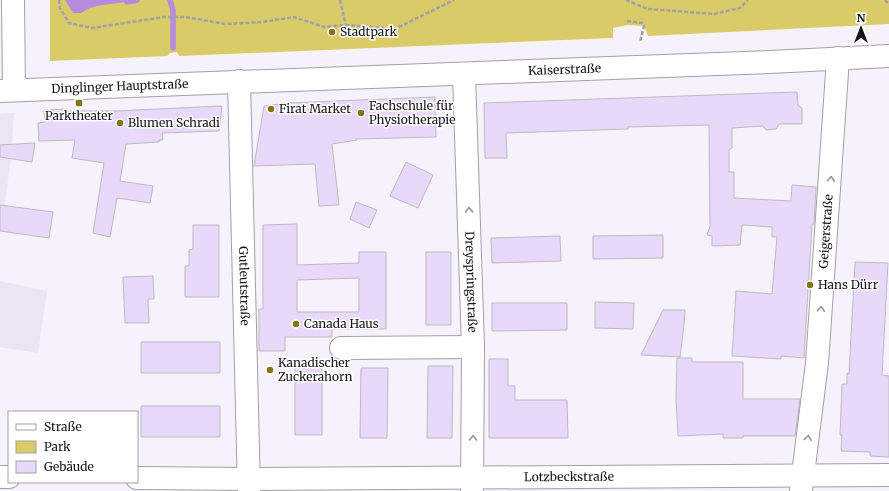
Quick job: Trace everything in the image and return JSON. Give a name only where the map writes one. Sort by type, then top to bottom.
[{"type":"street","points":[[7,90],[7,52],[13,0]]},
{"type":"street","name":"Kaiserstraße","points":[[239,81],[464,74],[889,56]]},
{"type":"street","name":"Geigerstraße","points":[[802,484],[817,363],[838,58]]},
{"type":"street","name":"Dreyspringstraße","points":[[464,74],[473,346],[472,484]]},
{"type":"street","name":"Dinglinger Hauptstraße","points":[[7,90],[80,89],[239,81]]},
{"type":"street","name":"Gutleutstraße","points":[[239,81],[249,485]]},
{"type":"street","points":[[341,348],[473,346]]},
{"type":"street","name":"Lotzbeckstraße","points":[[138,478],[249,485],[802,484],[889,475]]},
{"type":"path","points":[[60,0],[60,8],[70,23],[92,28],[164,16],[186,16],[225,24],[263,22],[294,16],[324,27],[346,24],[395,29],[454,0]]},
{"type":"path","points":[[340,0],[346,24]]},
{"type":"path","points":[[626,0],[648,9],[714,14],[740,8],[748,0]]},
{"type":"path","points":[[885,0],[889,4]]},
{"type":"path","points":[[627,21],[642,23],[644,26],[640,42]]},
{"type":"shaded area","points":[[65,0],[126,0],[127,2],[97,6],[81,13],[73,13]]},
{"type":"shaded area","points":[[14,113],[11,159],[0,236],[0,114]]},
{"type":"shaded area","points":[[0,281],[47,291],[38,353],[0,347]]},
{"type":"green space","name":"Stadtpark","points":[[50,0],[889,0],[889,24],[648,36],[644,26],[627,25],[613,28],[613,38],[179,56],[177,52],[170,53],[167,56],[50,61]]},
{"type":"building","points":[[797,92],[798,105],[802,108],[802,124],[779,124],[776,129],[766,130],[763,126],[732,128],[732,148],[729,150],[729,172],[734,172],[734,198],[791,201],[792,185],[816,187],[814,224],[812,224],[804,358],[781,356],[781,359],[732,356],[736,291],[772,294],[777,237],[772,237],[772,227],[742,225],[740,245],[712,246],[712,236],[707,235],[710,226],[709,125],[506,133],[507,158],[485,158],[484,103]]},
{"type":"building","points":[[435,97],[436,137],[356,139],[357,140],[332,144],[339,205],[319,206],[315,164],[254,166],[264,106],[287,103]]},
{"type":"building","points":[[222,106],[219,131],[162,133],[163,140],[159,140],[159,142],[126,144],[120,181],[153,186],[150,203],[117,198],[110,237],[93,233],[104,163],[72,158],[75,140],[39,141],[38,123],[45,122],[44,110],[67,109],[67,111],[115,111]]},
{"type":"building","points":[[35,143],[32,162],[0,157],[0,145]]},
{"type":"building","points":[[406,162],[433,175],[418,208],[390,196]]},
{"type":"building","points":[[356,202],[377,210],[369,228],[350,219]]},
{"type":"building","points":[[0,205],[53,212],[49,238],[0,231]]},
{"type":"building","points":[[297,224],[297,265],[359,263],[359,252],[386,252],[386,329],[332,329],[332,337],[285,337],[285,351],[259,351],[259,309],[263,309],[263,225]],"holes":[[[359,278],[359,312],[297,312],[297,280]]]},
{"type":"building","points":[[193,225],[219,225],[219,297],[185,297],[185,266],[189,266],[189,250],[193,249]]},
{"type":"building","points":[[663,235],[663,258],[593,259],[593,236]]},
{"type":"building","points":[[560,236],[561,261],[492,263],[491,238]]},
{"type":"building","points":[[426,252],[451,252],[451,325],[426,325]]},
{"type":"building","points":[[855,262],[888,263],[882,375],[889,376],[889,457],[870,456],[870,452],[841,451],[842,435],[840,435],[842,384],[847,384],[847,373],[849,374]]},
{"type":"building","points":[[153,276],[154,299],[148,299],[149,323],[125,323],[123,277]]},
{"type":"building","points":[[595,302],[634,303],[633,329],[595,328]]},
{"type":"building","points":[[492,303],[567,303],[567,330],[492,331]]},
{"type":"building","points":[[663,310],[685,310],[680,357],[641,355]]},
{"type":"building","points":[[141,342],[220,342],[220,373],[141,373]]},
{"type":"building","points":[[677,358],[692,358],[692,362],[743,362],[743,399],[800,399],[795,436],[743,436],[743,438],[723,438],[723,434],[678,436],[676,399]]},
{"type":"building","points":[[489,359],[508,359],[508,386],[515,386],[515,400],[567,400],[568,438],[489,438]]},
{"type":"building","points":[[295,366],[322,366],[322,435],[295,435]]},
{"type":"building","points":[[428,366],[453,366],[452,438],[427,438]]},
{"type":"building","points":[[361,368],[388,368],[387,438],[360,438]]},
{"type":"building","points":[[141,406],[220,406],[220,437],[141,437]]},
{"type":"waterway","points":[[127,2],[137,0]]},
{"type":"waterway","points":[[170,0],[173,10],[173,48]]},
{"type":"place","name":"Stadtpark","points":[[332,32]]},
{"type":"place","name":"Parktheater","points":[[79,103]]},
{"type":"place","name":"Firat Market","points":[[271,109]]},
{"type":"place","name":"Fachschule für Physiotherapie","points":[[361,113]]},
{"type":"place","name":"Blumen Schradi","points":[[120,123]]},
{"type":"place","name":"Hans Dürr","points":[[810,285]]},
{"type":"place","name":"Canada Haus","points":[[296,324]]},
{"type":"place","name":"Kanadischer Zuckerahorn","points":[[270,370]]}]
